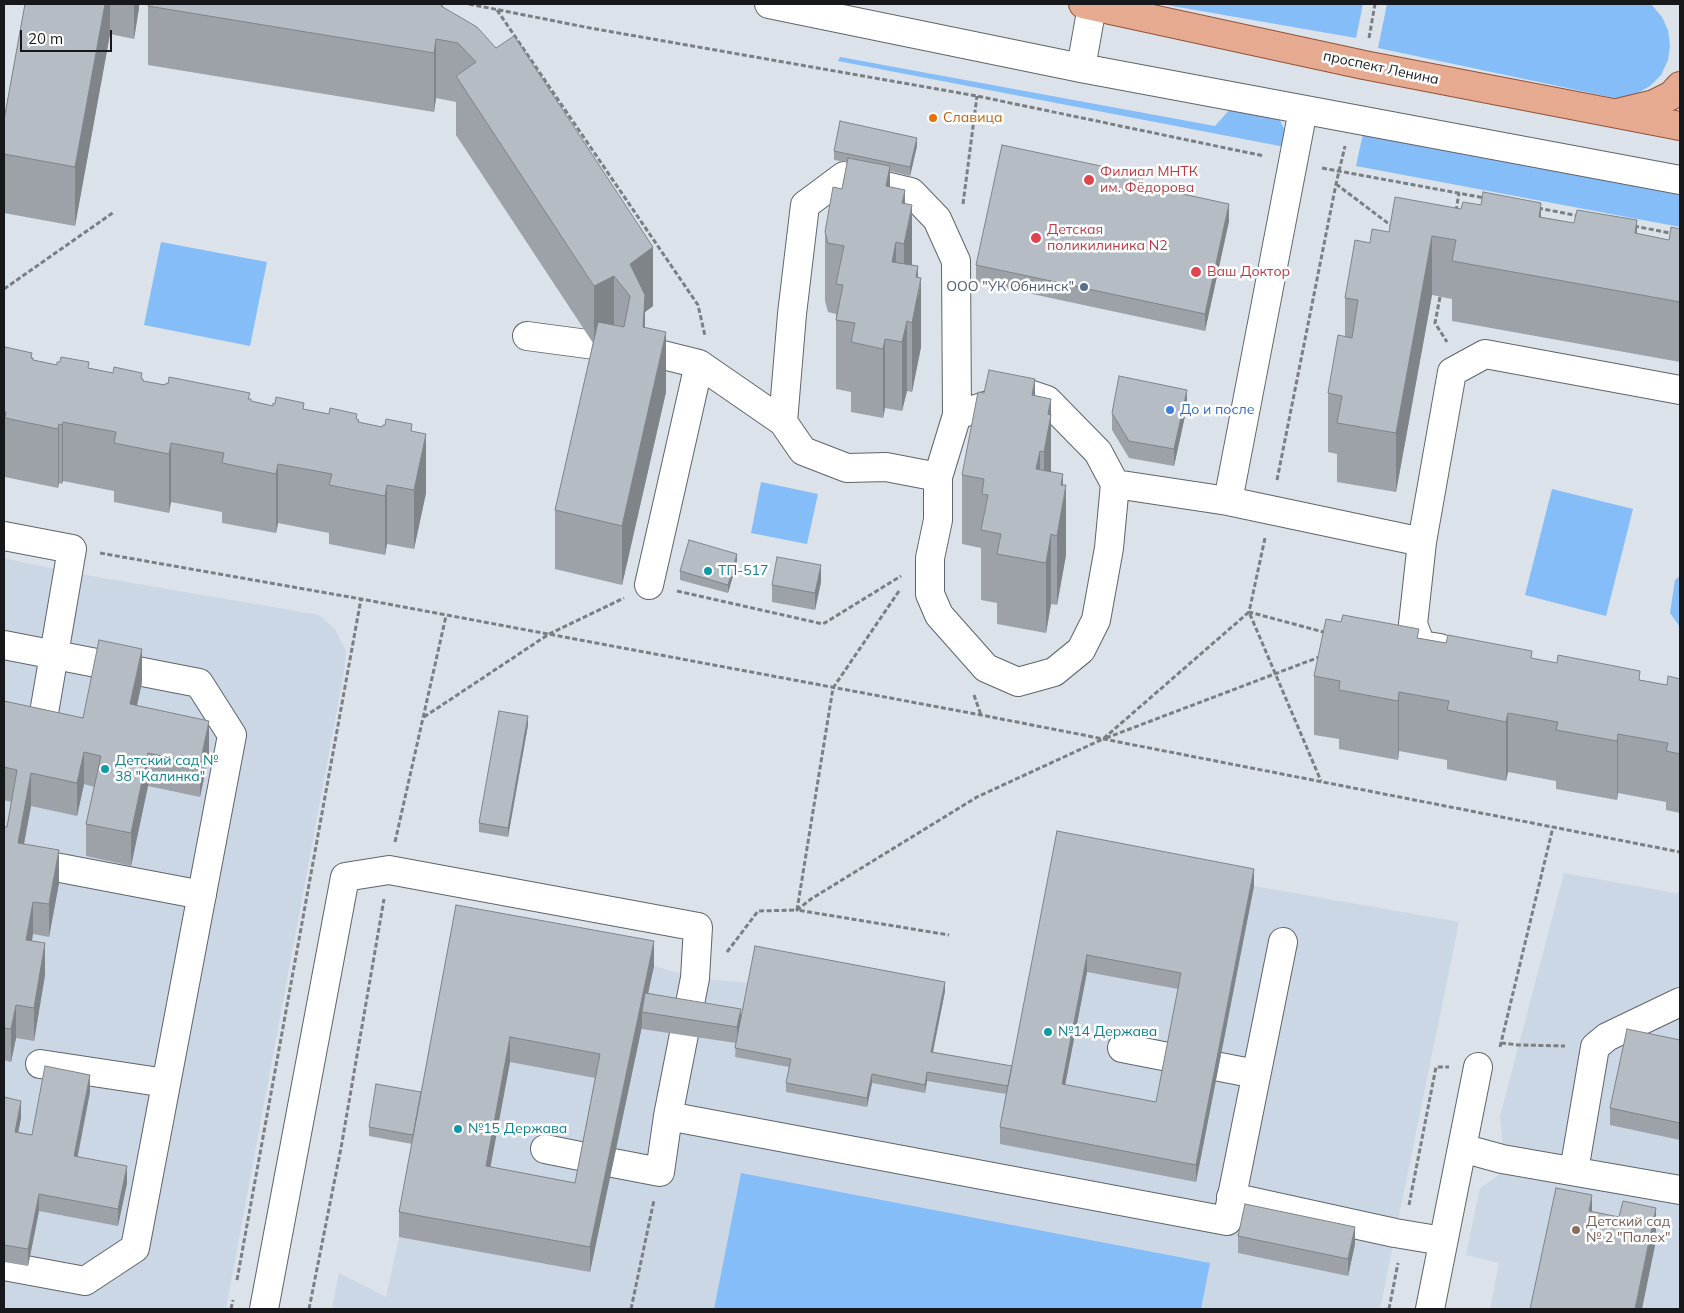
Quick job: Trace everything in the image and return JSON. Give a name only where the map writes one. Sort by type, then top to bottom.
[{"type":"main road","name":"проспект Ленина","points":[[1088,5],[1364,65],[1680,126]]},
{"type":"main road","points":[[1615,114],[1654,104],[1672,94],[1680,86]]},
{"type":"lane","points":[[769,4],[1081,68],[1680,180]]},
{"type":"lane","points":[[1081,68],[1088,5]]},
{"type":"lane","points":[[1228,501],[1303,110]]},
{"type":"lane","points":[[783,422],[792,314],[805,205],[844,176],[912,192],[937,219],[956,261],[957,415],[938,477],[938,520],[922,563],[930,594],[939,615],[986,668],[1018,682],[1054,672],[1080,650],[1096,620],[1109,548],[1115,484],[1098,452],[1047,400],[1026,393],[957,415]]},
{"type":"lane","points":[[527,336],[655,353],[707,370],[783,422],[802,451],[848,468],[886,467],[938,477]]},
{"type":"lane","points":[[1460,652],[1421,644],[1413,624],[1422,542],[1452,372],[1485,354],[1680,390]]},
{"type":"lane","points":[[649,585],[707,370]]},
{"type":"lane","points":[[1115,484],[1271,509],[1422,542]]},
{"type":"lane","points":[[4,536],[72,548],[44,713]]},
{"type":"lane","points":[[4,645],[199,683],[232,735],[136,1248],[85,1280],[4,1266]]},
{"type":"lane","points":[[55,866],[202,895]]},
{"type":"lane","points":[[264,1309],[345,877],[389,870],[698,927],[697,966],[668,1116],[660,1172],[613,1163]]},
{"type":"lane","points":[[668,1116],[1227,1221],[1283,942]]},
{"type":"lane","points":[[1574,1171],[1595,1047],[1607,1037],[1680,1002]]},
{"type":"lane","points":[[1122,1048],[1256,1074]]},
{"type":"lane","points":[[40,1064],[166,1083]]},
{"type":"lane","points":[[1430,1309],[1478,1067]]},
{"type":"lane","points":[[1462,1148],[1502,1159],[1680,1190]]},
{"type":"lane","points":[[545,1149],[585,1157]]},
{"type":"lane","points":[[1231,1198],[1395,1233],[1443,1241]]},
{"type":"path","points":[[469,4],[590,28],[977,96],[1293,162],[1488,199]]},
{"type":"path","points":[[497,9],[698,306],[707,370]]},
{"type":"path","points":[[962,213],[977,96]]},
{"type":"path","points":[[1321,782],[1249,612],[1338,171]]},
{"type":"path","points":[[1336,184],[1398,231]]},
{"type":"path","points":[[1456,212],[1459,194]]},
{"type":"path","points":[[1536,208],[1584,217]]},
{"type":"path","points":[[4,289],[114,212]]},
{"type":"path","points":[[1632,226],[1680,235]]},
{"type":"path","points":[[1440,297],[1435,323],[1464,366]]},
{"type":"path","points":[[72,548],[549,634],[1103,739],[1680,852]]},
{"type":"path","points":[[423,717],[549,634],[649,585],[823,624],[922,563]]},
{"type":"path","points":[[797,910],[833,688],[922,563]]},
{"type":"path","points":[[235,1290],[361,599]]},
{"type":"path","points":[[1249,612],[1332,634]]},
{"type":"path","points":[[1103,739],[1249,612]]},
{"type":"path","points":[[309,1309],[343,1139],[389,870],[446,616]]},
{"type":"path","points":[[797,910],[977,796],[1103,739],[1326,654]]},
{"type":"path","points":[[1408,1212],[1436,1067],[1478,1067],[1499,1051],[1553,827]]},
{"type":"path","points":[[697,966],[714,968],[758,911],[797,910],[949,935]]},
{"type":"path","points":[[1501,1043],[1595,1047]]},
{"type":"path","points":[[631,1309],[660,1172]]},
{"type":"path","points":[[1389,1309],[1398,1261]]},
{"type":"path","points":[[232,1309],[233,1299]]},
{"type":"shaded area","points":[[1161,4],[1363,4],[1356,38]]},
{"type":"shaded area","points":[[1387,4],[1651,4],[1662,17],[1668,30],[1670,46],[1668,60],[1661,75],[1650,86],[1636,94],[1619,99],[1378,48]]},
{"type":"shaded area","points":[[840,57],[1215,126],[1232,107],[1279,118],[1287,135],[1285,147],[838,61]]},
{"type":"shaded area","points":[[1363,134],[1680,195],[1680,227],[1356,166]]},
{"type":"shaded area","points":[[161,242],[267,262],[250,346],[144,325]]},
{"type":"shaded area","points":[[761,482],[818,494],[807,544],[751,533]]},
{"type":"shaded area","points":[[1552,489],[1633,509],[1606,616],[1525,595]]},
{"type":"shaded area","points":[[4,558],[68,572],[319,615],[335,629],[346,651],[344,672],[226,1309],[4,1309]]},
{"type":"shaded area","points":[[1680,576],[1680,627],[1670,613],[1675,580]]},
{"type":"shaded area","points":[[1057,848],[1254,886],[1459,922],[1380,1309],[332,1309],[339,1273],[386,1297],[399,1237],[456,930],[654,966],[695,978],[749,983],[755,955],[945,991],[931,1061],[1013,1074]]},
{"type":"shaded area","points":[[1564,873],[1680,894],[1680,1309],[1490,1309],[1499,1263],[1466,1255],[1480,1188],[1502,1173],[1500,1116]]},
{"type":"shaded area","points":[[741,1173],[1210,1263],[1201,1309],[714,1309]]},
{"type":"building","points":[[25,4],[105,4],[75,167],[4,154],[4,120]]},
{"type":"building","points":[[149,4],[442,4],[441,6],[477,27],[496,48],[514,36],[653,247],[630,264],[645,295],[643,327],[666,332],[622,526],[555,510],[598,322],[624,327],[630,296],[614,276],[594,286],[456,76],[476,62],[458,43],[436,39],[434,53],[148,6]]},
{"type":"building","points":[[840,121],[917,138],[910,167],[834,151]]},
{"type":"building","points":[[1002,145],[1143,175],[1141,185],[1229,204],[1205,314],[976,265]]},
{"type":"building","points":[[848,158],[890,166],[886,186],[905,190],[902,203],[912,205],[904,244],[896,242],[892,262],[918,266],[916,277],[921,278],[912,323],[907,321],[902,342],[885,339],[883,349],[851,342],[855,323],[836,320],[843,285],[836,284],[844,246],[828,243],[825,232],[833,187],[842,189]]},
{"type":"building","points":[[1483,192],[1541,203],[1539,217],[1574,223],[1577,210],[1637,220],[1635,233],[1669,240],[1671,227],[1680,229],[1680,302],[1452,261],[1456,240],[1432,236],[1396,433],[1337,423],[1342,396],[1328,393],[1338,335],[1352,338],[1358,300],[1345,298],[1355,240],[1370,243],[1372,229],[1389,232],[1395,197],[1461,209],[1463,202],[1481,205]]},
{"type":"building","points":[[5,347],[32,353],[31,358],[33,360],[57,365],[61,357],[89,362],[88,368],[113,373],[114,367],[142,373],[141,378],[143,381],[165,385],[166,383],[168,384],[169,377],[250,393],[248,399],[251,399],[251,401],[273,406],[276,397],[304,403],[303,409],[329,414],[330,408],[357,414],[356,419],[359,420],[358,422],[382,427],[385,425],[386,419],[412,424],[411,431],[426,434],[414,490],[387,485],[385,496],[329,485],[332,474],[278,464],[276,474],[222,463],[224,453],[171,443],[169,454],[114,443],[116,432],[63,422],[62,425],[59,424],[58,429],[5,418]]},
{"type":"building","points":[[989,370],[1035,379],[1032,395],[1051,399],[1048,414],[1051,415],[1044,452],[1040,451],[1036,469],[1063,474],[1061,485],[1066,485],[1057,536],[1051,534],[1046,563],[997,554],[1001,534],[981,530],[988,495],[982,494],[984,479],[962,475],[978,392],[984,393]]},
{"type":"building","points":[[1119,376],[1187,390],[1174,449],[1129,441],[1112,413]]},
{"type":"building","name":"ТП-517","points":[[689,540],[737,554],[728,585],[680,571]]},
{"type":"building","points":[[777,557],[821,565],[815,593],[772,585]]},
{"type":"building","points":[[1343,615],[1419,629],[1417,638],[1446,643],[1448,635],[1532,651],[1531,658],[1557,663],[1558,655],[1640,671],[1639,680],[1667,685],[1668,676],[1680,679],[1680,754],[1666,751],[1668,743],[1618,734],[1617,741],[1556,730],[1558,722],[1508,713],[1506,722],[1447,710],[1449,701],[1399,692],[1398,701],[1339,690],[1340,681],[1314,676],[1326,619],[1341,622]]},
{"type":"building","points":[[99,640],[142,649],[130,704],[209,721],[200,764],[148,753],[131,833],[86,824],[101,756],[84,752],[77,783],[31,773],[18,843],[59,850],[49,904],[33,902],[26,940],[45,943],[34,1008],[16,1005],[11,1029],[4,1028],[4,827],[7,827],[17,770],[4,767],[4,701],[83,718]]},
{"type":"building","points":[[499,711],[528,716],[508,828],[479,823]]},
{"type":"building","name":"№14 Держава","points":[[1057,831],[1254,869],[1196,1165],[1000,1127]],"holes":[[[1087,955],[1181,973],[1156,1102],[1062,1084]]]},
{"type":"building","name":"№15 Держава","points":[[456,905],[654,941],[590,1247],[399,1212]],"holes":[[[510,1037],[600,1054],[575,1183],[486,1166]]]},
{"type":"building","points":[[755,946],[945,982],[931,1052],[1012,1066],[1008,1086],[927,1072],[925,1085],[872,1074],[867,1098],[786,1083],[791,1059],[735,1048]]},
{"type":"building","points":[[645,993],[741,1009],[737,1027],[642,1012]]},
{"type":"building","points":[[1627,1029],[1680,1040],[1680,1123],[1610,1108]]},
{"type":"building","points":[[45,1066],[90,1075],[74,1156],[127,1166],[118,1209],[39,1194],[28,1249],[4,1245],[4,1097],[21,1101],[15,1132],[32,1135]]},
{"type":"building","points":[[376,1084],[421,1092],[413,1135],[369,1127]]},
{"type":"building","points":[[1556,1188],[1592,1195],[1589,1211],[1619,1217],[1623,1201],[1656,1208],[1635,1309],[1530,1309]]},
{"type":"building","points":[[1245,1204],[1355,1227],[1348,1259],[1238,1236]]},
{"type":"place","name":"Славица","points":[[933,118]]},
{"type":"place","name":"Филиал МНТК им. Фёдорова","points":[[1089,180]]},
{"type":"place","name":"Детская поликилиника N2","points":[[1036,238]]},
{"type":"place","name":"Ваш Доктор","points":[[1196,272]]},
{"type":"place","name":"ООО \"УК Обнинск\"","points":[[1084,287]]},
{"type":"place","name":"До и после","points":[[1170,410]]},
{"type":"place","name":"ТП-517","points":[[708,571]]},
{"type":"place","name":"Детский сад № 38 \"Калинка\"","points":[[105,769]]},
{"type":"place","name":"№14 Держава","points":[[1048,1032]]},
{"type":"place","name":"№15 Держава","points":[[458,1129]]},
{"type":"place","name":"Детский сад № 2 \"Палех\"","points":[[1576,1230]]}]
